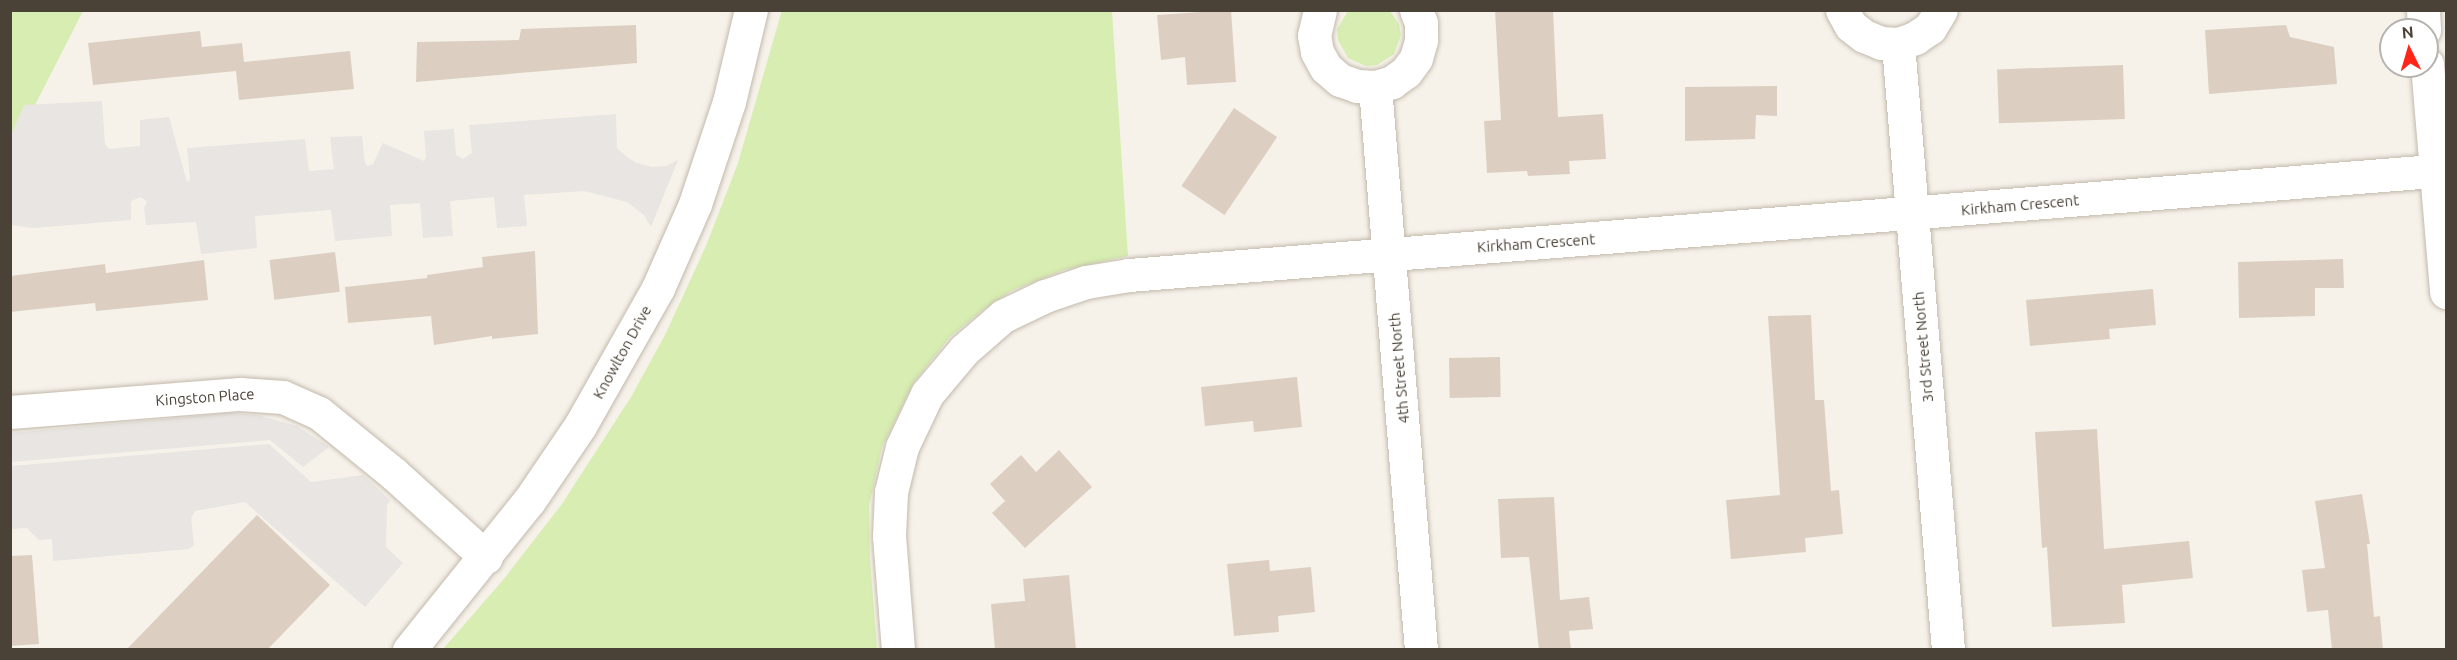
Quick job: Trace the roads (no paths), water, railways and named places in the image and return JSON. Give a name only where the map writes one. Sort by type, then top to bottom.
[{"type":"street","name":"Knowlton Drive","points":[[410,650],[529,501],[580,426],[658,288],[695,204],[729,102],[751,10]]},
{"type":"street","points":[[1320,10],[1314,35],[1317,52],[1326,68],[1340,80],[1357,86],[1375,87],[1392,82],[1406,72],[1416,58],[1421,40],[1421,23],[1416,10]]},
{"type":"street","points":[[1842,10],[1851,26],[1864,36],[1881,43],[1898,44],[1915,38],[1930,28],[1941,10]]},
{"type":"street","name":"3rd Street North","points":[[1898,44],[1948,650]]},
{"type":"street","points":[[2429,78],[2441,170],[2446,292]]},
{"type":"street","name":"4th Street North","points":[[1375,87],[1421,650]]},
{"type":"street","name":"Kirkham Crescent","points":[[898,650],[889,536],[891,492],[902,447],[927,394],[964,350],[1003,316],[1045,296],[1086,282],[1129,275],[2441,170]]},
{"type":"street","name":"Kingston Place","points":[[10,412],[240,394],[283,397],[319,413],[394,474],[486,557]]}]
